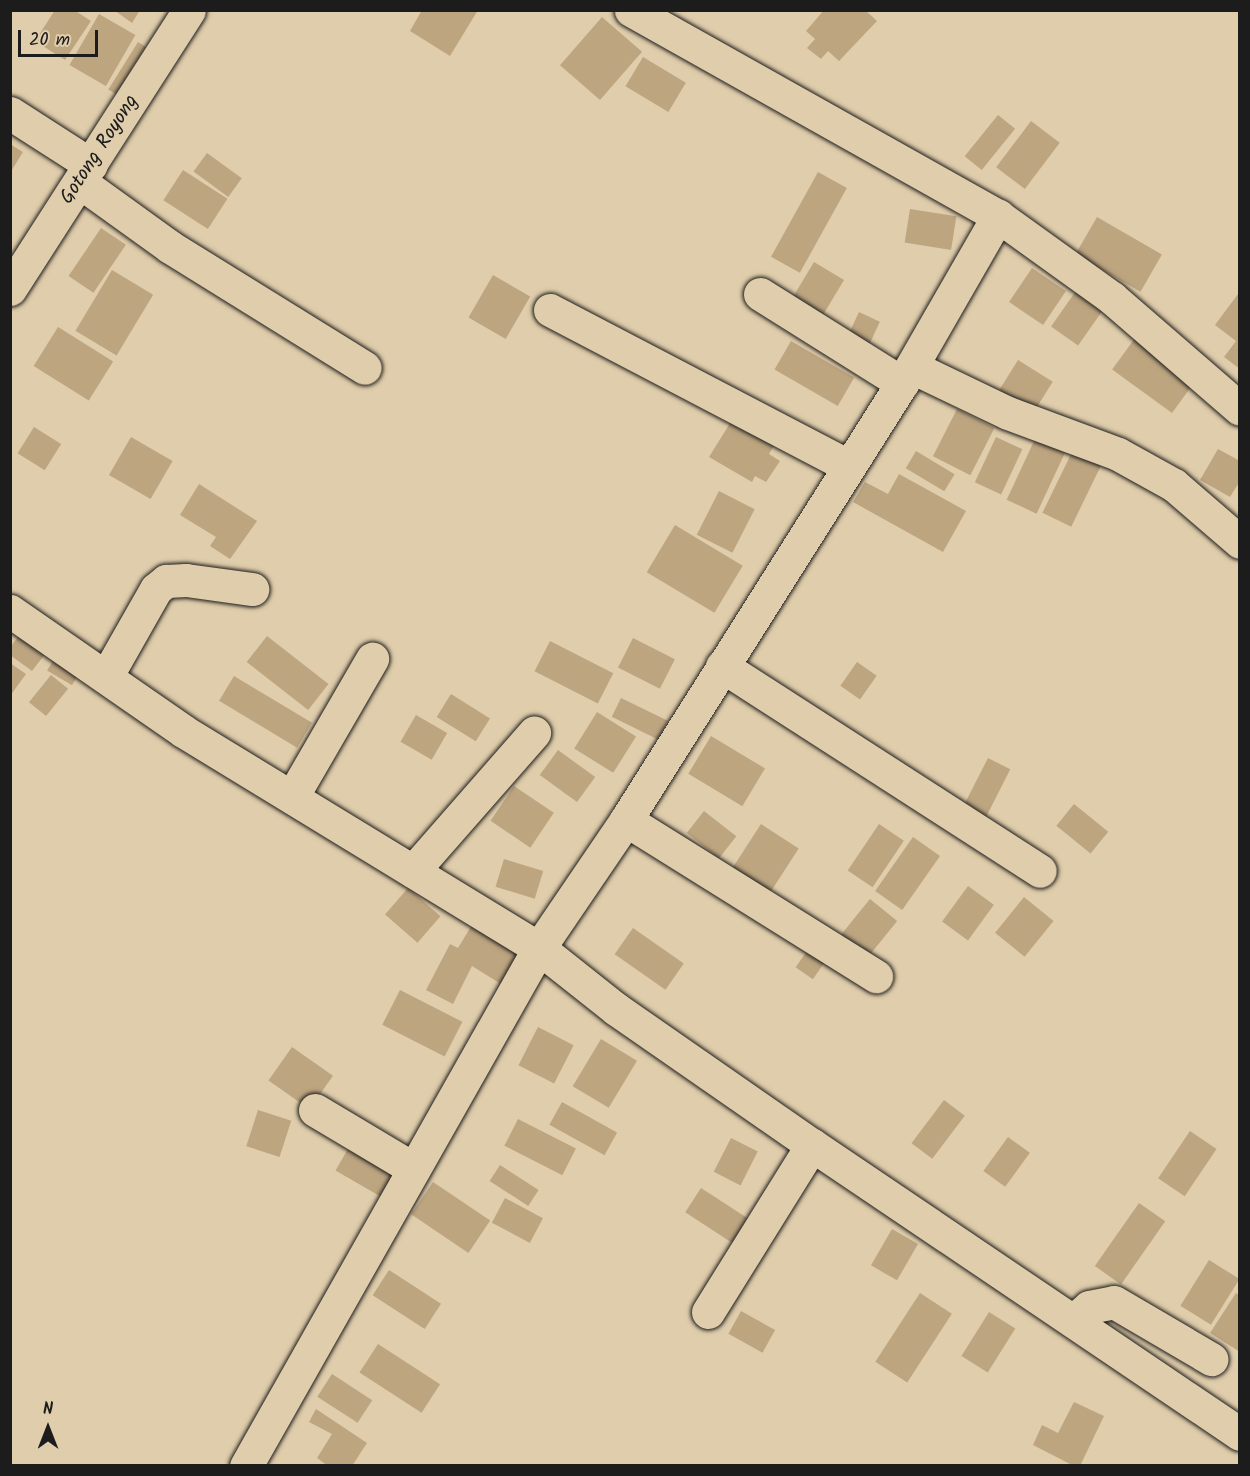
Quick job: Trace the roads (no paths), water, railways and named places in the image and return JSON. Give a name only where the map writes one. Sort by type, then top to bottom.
[{"type":"street","name":"Gotong Royong","points":[[10,289],[189,10]]},
{"type":"street","points":[[631,10],[998,216],[1112,298],[1239,409]]},
{"type":"street","points":[[10,113],[170,247],[365,368]]},
{"type":"street","points":[[246,1466],[309,1350],[539,948],[626,820],[907,375],[998,216]]},
{"type":"street","points":[[760,294],[907,375],[1118,454],[1174,484],[1239,542]]},
{"type":"street","points":[[550,310],[849,466]]},
{"type":"street","points":[[106,677],[128,634],[156,589],[166,581],[186,580],[252,589]]},
{"type":"street","points":[[10,611],[183,731],[539,948],[616,1009],[812,1145],[1239,1434]]},
{"type":"street","points":[[292,798],[372,659]]},
{"type":"street","points":[[722,666],[1040,871]]},
{"type":"street","points":[[413,871],[534,733]]},
{"type":"street","points":[[626,820],[876,976]]},
{"type":"street","points":[[315,1110],[414,1169]]},
{"type":"street","points":[[708,1312],[812,1145]]},
{"type":"street","points":[[1073,1321],[1089,1307],[1114,1302],[1211,1359]]}]
